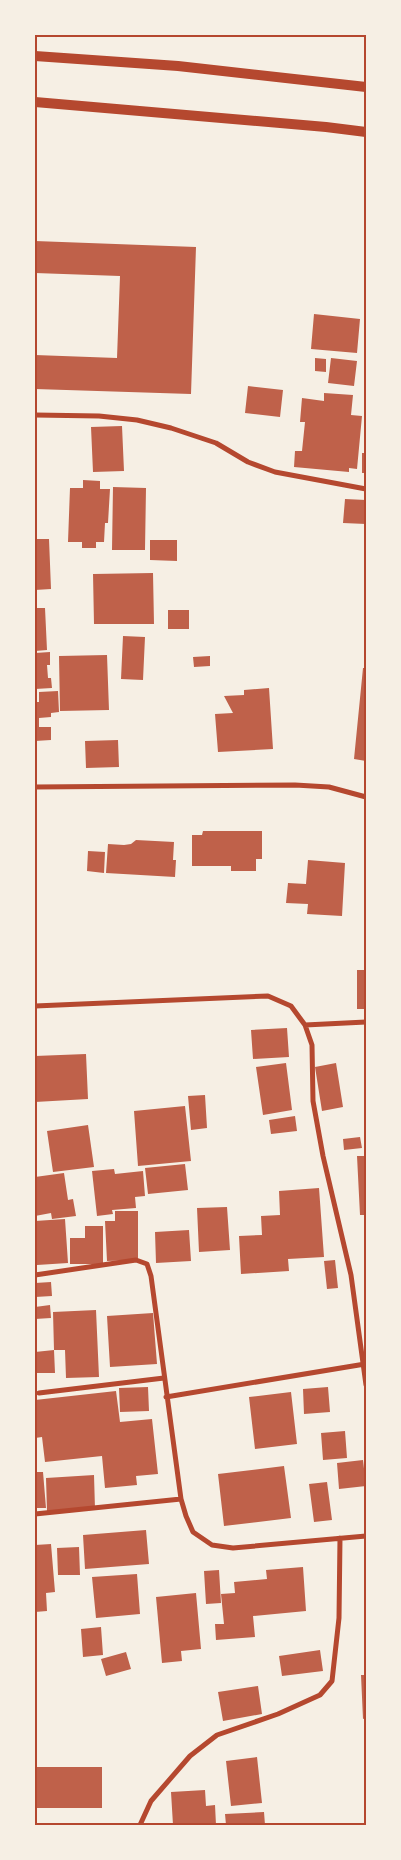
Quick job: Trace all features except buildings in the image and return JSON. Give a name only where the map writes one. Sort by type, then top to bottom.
[{"type":"main road","points":[[35,56],[178,66],[366,87]]},
{"type":"main road","points":[[35,102],[366,132]]},
{"type":"street","points":[[35,415],[99,416],[137,420],[171,428],[216,443],[248,462],[275,472],[366,489]]},
{"type":"street","points":[[35,787],[295,785],[329,787],[366,797]]},
{"type":"street","points":[[35,1006],[268,996],[291,1006],[305,1025],[312,1045],[313,1101],[321,1147],[351,1275],[365,1364],[366,1385]]},
{"type":"street","points":[[305,1025],[366,1022]]},
{"type":"street","points":[[35,1275],[136,1260],[147,1264],[151,1276],[181,1499],[193,1532],[212,1546],[233,1548],[366,1536]]},
{"type":"street","points":[[166,1397],[365,1364]]},
{"type":"street","points":[[39,1393],[164,1378]]},
{"type":"street","points":[[35,1514],[181,1499]]},
{"type":"street","points":[[140,1825],[151,1801],[190,1756],[217,1735],[278,1714],[320,1695],[332,1681],[339,1618],[340,1538]]}]
